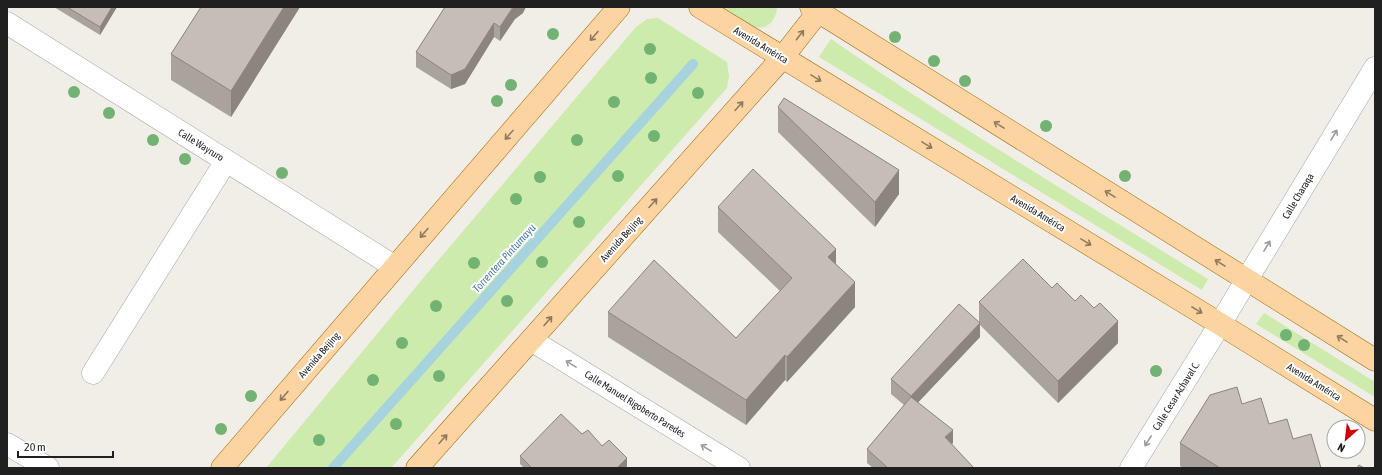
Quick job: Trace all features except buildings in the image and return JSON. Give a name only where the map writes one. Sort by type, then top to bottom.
[{"type":"main road","name":"Avenida Beijing","points":[[222,468],[619,7]]},
{"type":"main road","name":"Avenida América","points":[[700,7],[1375,420]]},
{"type":"main road","name":"Avenida Beijing","points":[[417,468],[782,58],[817,8]]},
{"type":"main road","points":[[817,8],[1375,360]]},
{"type":"street","name":"Calle Wayruro","points":[[7,23],[395,267]]},
{"type":"street","name":"Calle Charaqa","points":[[1220,324],[1375,68]]},
{"type":"street","points":[[93,373],[226,161]]},
{"type":"street","name":"Calle Cesar Achaval C.","points":[[1131,468],[1220,324]]},
{"type":"street","name":"Calle Manuel Rigoberto Paredes","points":[[531,340],[739,468]]},
{"type":"street","points":[[7,444],[48,468]]},
{"type":"green space","points":[[722,7],[777,7],[777,11],[771,23],[760,28],[747,23]]},
{"type":"green space","points":[[658,18],[727,62],[729,76],[727,88],[391,468],[266,468],[425,276],[636,27],[647,19]]},
{"type":"green space","points":[[831,39],[970,132],[1208,279],[1202,290],[819,57]]},
{"type":"green space","points":[[1264,313],[1375,382],[1375,397],[1256,324]]},
{"type":"waterway","name":"Torrentera Pintumayu","points":[[333,468],[693,64]]}]
